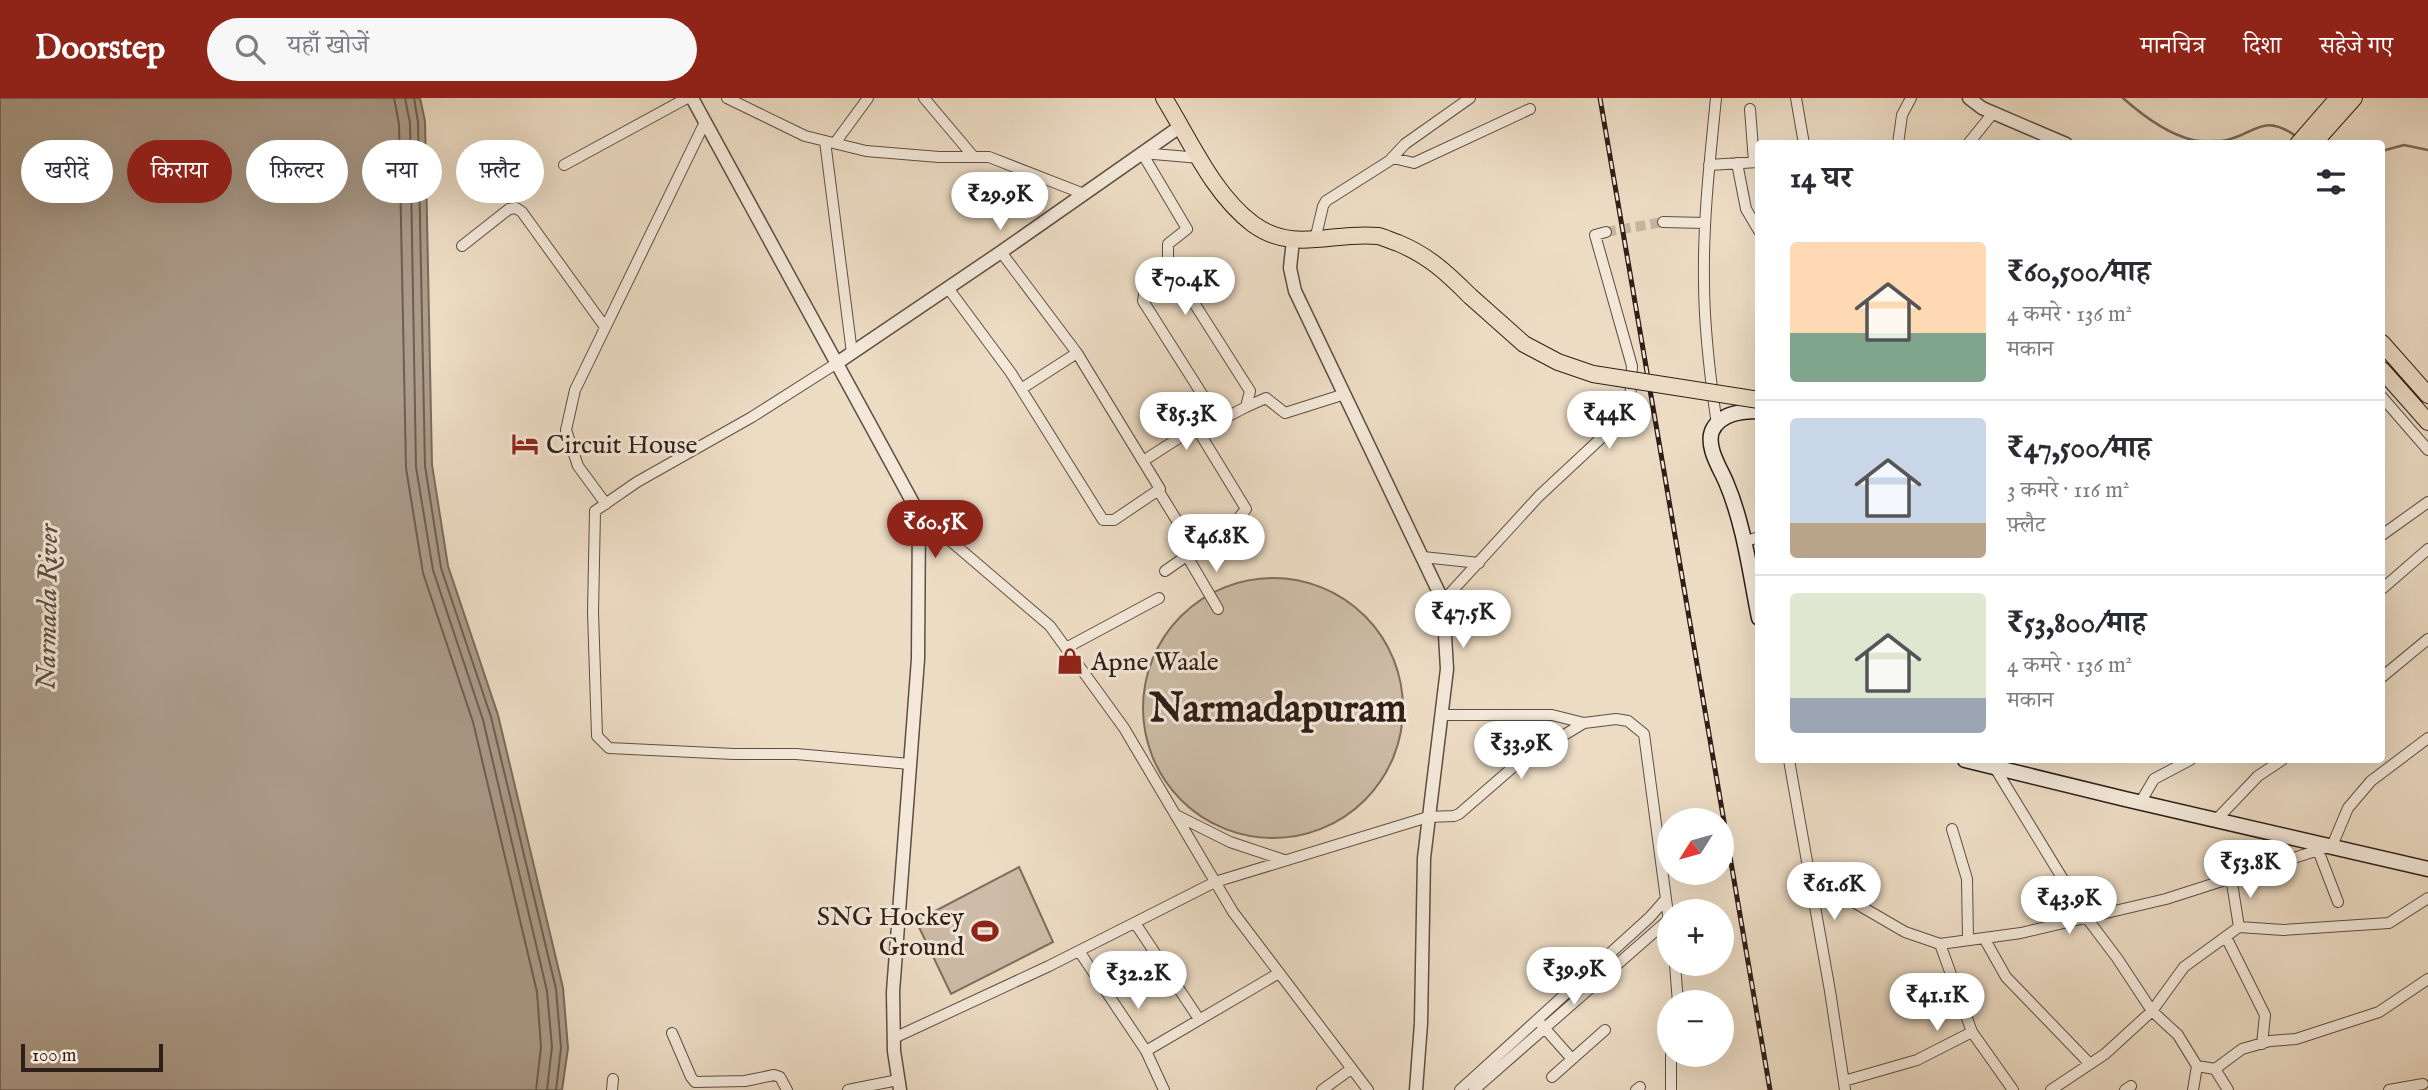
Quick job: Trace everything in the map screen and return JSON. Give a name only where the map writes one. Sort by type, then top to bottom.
[{"type":"main road","points":[[1164,98],[1223,194],[1254,224],[1280,238],[1315,240],[1337,236],[1380,236],[1420,252],[1524,344],[1558,362],[1593,374],[1755,399]]},
{"type":"main road","points":[[2307,140],[2337,98]]},
{"type":"main road","points":[[2307,140],[2354,98]]},
{"type":"main road","points":[[2385,346],[2428,395]]},
{"type":"main road","points":[[2385,373],[2428,422]]},
{"type":"main road","points":[[1755,411],[1740,411],[1724,418],[1712,431],[1711,446],[1732,496],[1755,599]]},
{"type":"main road","points":[[1978,763],[2428,869]]},
{"type":"street","points":[[564,165],[690,98],[919,514],[1050,626],[1124,727],[1233,912],[1368,1090]]},
{"type":"street","points":[[727,98],[805,136],[866,151],[939,157],[989,157],[1084,194]]},
{"type":"street","points":[[852,353],[830,142],[868,98]]},
{"type":"street","points":[[924,98],[973,156]]},
{"type":"street","points":[[1315,240],[1326,201],[1393,158],[1402,146],[1470,98]]},
{"type":"street","points":[[1716,98],[1705,223],[1704,282],[1709,373],[1717,425]]},
{"type":"street","points":[[1796,98],[1803,140]]},
{"type":"street","points":[[1899,140],[1902,115],[1911,98]]},
{"type":"street","points":[[1969,98],[1982,108],[2057,140]]},
{"type":"street","points":[[1393,158],[1414,163],[1530,109]]},
{"type":"street","points":[[1750,109],[1755,153]]},
{"type":"street","points":[[1971,140],[1993,113]]},
{"type":"street","points":[[606,503],[578,466],[566,430],[575,390],[705,122]]},
{"type":"street","points":[[910,764],[796,754],[609,748],[597,736],[593,612],[595,511],[637,482],[752,417],[837,363],[1181,126]]},
{"type":"street","points":[[1142,153],[1200,158]]},
{"type":"street","points":[[1142,153],[1187,229],[1168,244],[1168,262],[1250,391],[1246,407]]},
{"type":"street","points":[[1709,165],[1755,162]]},
{"type":"street","points":[[1737,163],[1746,209],[1755,224]]},
{"type":"street","points":[[462,246],[509,209],[516,208],[522,212],[605,327]]},
{"type":"street","points":[[1663,222],[1705,223]]},
{"type":"street","points":[[1443,601],[1539,496],[1613,427],[1630,403],[1632,366],[1595,234],[1606,232]]},
{"type":"street","points":[[1293,240],[1290,268],[1295,291],[1443,601],[1447,669],[1423,858],[1421,1023],[1416,1090]]},
{"type":"street","points":[[1001,252],[1077,353],[1143,461],[1160,489],[1158,490],[1218,609]]},
{"type":"street","points":[[1168,262],[1158,265],[1146,278],[1143,301],[1219,421]]},
{"type":"street","points":[[948,288],[1021,389],[1103,520],[1114,520],[1158,490]]},
{"type":"street","points":[[1021,389],[1077,353]]},
{"type":"street","points":[[1143,461],[1196,427],[1219,421],[1266,398],[1285,413],[1345,394]]},
{"type":"street","points":[[2385,400],[2428,450]]},
{"type":"street","points":[[1165,571],[1236,521],[1246,509],[1196,427]]},
{"type":"street","points":[[2385,533],[2428,502]]},
{"type":"street","points":[[848,1090],[899,1087],[893,992],[918,659],[919,514]]},
{"type":"street","points":[[1743,542],[1755,538]]},
{"type":"street","points":[[2385,586],[2428,549]]},
{"type":"street","points":[[1423,557],[1479,563]]},
{"type":"street","points":[[1066,648],[1159,598]]},
{"type":"street","points":[[2385,675],[2428,639]]},
{"type":"street","points":[[1441,715],[1552,715],[1584,723],[1616,719],[1628,721],[1644,734],[1665,899]]},
{"type":"street","points":[[894,1038],[1079,951],[1215,882],[1428,817],[1459,814],[1519,762],[1584,723]]},
{"type":"street","points":[[2338,902],[2327,847],[2348,808],[2371,781],[2428,738]]},
{"type":"street","points":[[1790,763],[1844,1086],[1917,1060],[1972,1032]]},
{"type":"street","points":[[2140,803],[2154,779],[2184,763]]},
{"type":"street","points":[[2216,820],[2258,776],[2278,763]]},
{"type":"street","points":[[1995,768],[2086,917],[2152,1011],[2178,1035],[2197,1066],[2193,1090]]},
{"type":"street","points":[[1176,815],[1230,842],[1285,860]]},
{"type":"street","points":[[1952,828],[1966,879],[1968,940]]},
{"type":"street","points":[[1812,887],[1838,893],[1905,932],[1940,944],[2021,933],[2166,899],[2327,847]]},
{"type":"street","points":[[2231,877],[2239,927]]},
{"type":"street","points":[[2051,1090],[2105,1054],[2152,1011],[2184,967],[2239,927],[2283,930],[2389,923],[2428,898]]},
{"type":"street","points":[[1474,1090],[1657,909]]},
{"type":"street","points":[[1135,923],[1199,1018]]},
{"type":"street","points":[[1460,1090],[1657,933]]},
{"type":"street","points":[[2226,937],[2265,1015],[2262,1044]]},
{"type":"street","points":[[1984,938],[2007,977],[2090,1064]]},
{"type":"street","points":[[1940,944],[1972,1032],[2013,1090]]},
{"type":"street","points":[[1079,951],[1146,1051],[1164,1090]]},
{"type":"street","points":[[1146,1051],[1279,973]]},
{"type":"street","points":[[2197,1066],[2215,1069],[2242,1049],[2296,1039],[2379,1012],[2428,979]]},
{"type":"street","points":[[1541,1024],[1572,1059]]},
{"type":"street","points":[[1552,1077],[1605,1030]]},
{"type":"street","points":[[672,1033],[695,1082],[745,1081],[774,1075],[780,1077],[787,1090]]},
{"type":"street","points":[[1671,1067],[1671,1090]]},
{"type":"street","points":[[1322,1090],[1351,1069]]},
{"type":"street","points":[[2215,1069],[2228,1090]]},
{"type":"street","points":[[612,1090],[613,1079]]},
{"type":"street","points":[[2389,1090],[2423,1084]]},
{"type":"shaded area","points":[[1273,578],[1323,588],[1345,600],[1365,616],[1381,636],[1393,658],[1403,708],[1393,758],[1381,780],[1365,800],[1345,816],[1323,828],[1273,838],[1223,828],[1201,816],[1181,800],[1165,780],[1153,758],[1143,708],[1153,658],[1165,636],[1181,616],[1201,600],[1223,588]]},
{"type":"shaded area","name":"SNG Hockey Ground","points":[[1019,867],[1053,942],[951,994],[916,921]]},
{"type":"water","name":"Narmada River","points":[[0,98],[420,98],[425,140],[362,140],[362,203],[427,203],[432,465],[448,566],[498,715],[563,988],[568,1048],[562,1090],[0,1090]]},
{"type":"waterway","points":[[2123,98],[2156,123],[2193,140]]},
{"type":"waterway","points":[[2226,140],[2266,125],[2285,129],[2297,137]]},
{"type":"waterway","points":[[2385,150],[2404,145],[2428,150]]},
{"type":"tunnel","points":[[1606,232],[1663,222]]},
{"type":"railway","points":[[1600,98],[1770,1090]]},
{"type":"place","name":"Circuit House","points":[[525,444]]},
{"type":"place","name":"Apne Waale","points":[[1070,661]]},
{"type":"place","name":"SNG Hockey Ground","points":[[985,931]]},
{"type":"district","name":"Narmadapuram","points":[[1278,707]]}]
